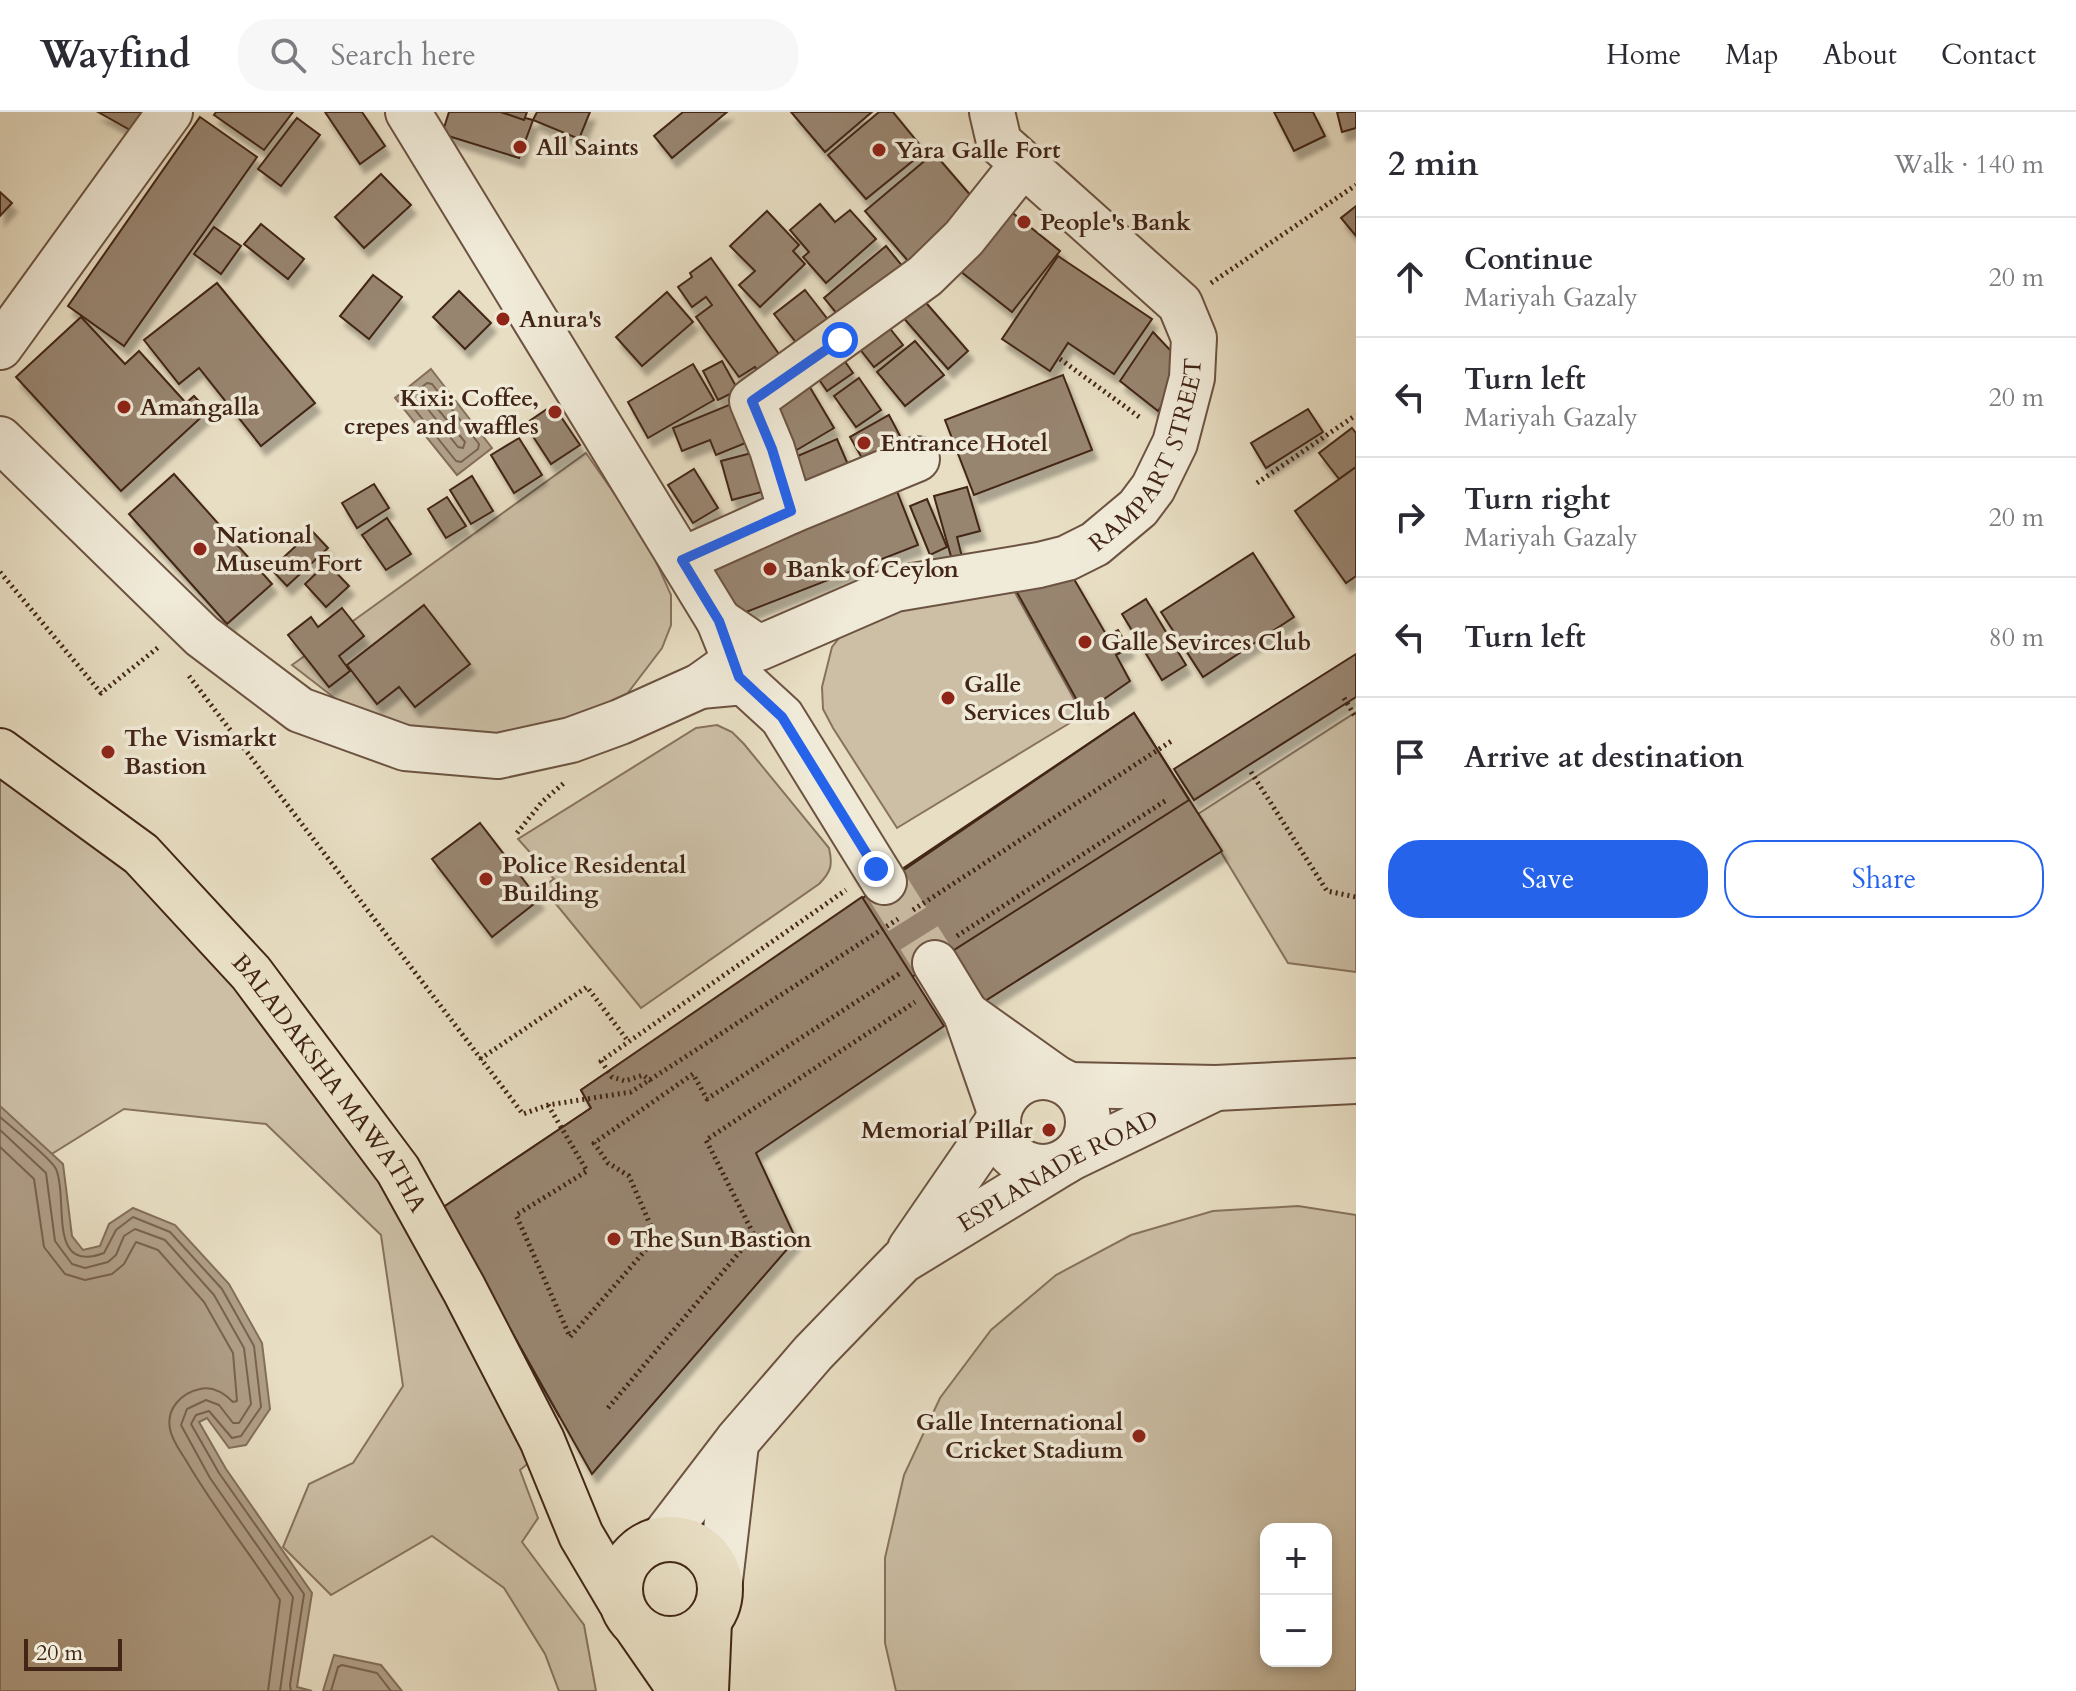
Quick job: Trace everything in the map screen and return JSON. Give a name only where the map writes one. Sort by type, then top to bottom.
[{"type":"main road","name":"BALADAKSHA MAWATHA","points":[[0,751],[141,854],[251,973],[398,1170],[542,1440],[581,1535],[629,1615]]},
{"type":"main road","name":"BALADAKSHA MAWATHA","points":[[565,1492],[592,1514],[652,1543]]},
{"type":"main road","points":[[681,1691],[629,1615],[623,1570],[631,1557],[652,1543],[678,1539],[706,1553],[715,1566],[706,1691]]},
{"type":"main road","points":[[629,1615],[652,1636],[675,1639],[697,1632],[714,1601]]},
{"type":"street","points":[[0,347],[170,112]]},
{"type":"street","points":[[408,112],[719,621],[752,665],[880,875]]},
{"type":"street","name":"RAMPART STREET","points":[[0,439],[202,636],[300,710],[405,748],[498,756],[571,740],[752,665],[821,622],[895,589],[1067,558],[1095,544],[1138,508],[1153,488],[1175,443],[1192,378],[1206,354],[1194,338],[1180,304],[1004,140],[965,112]]},
{"type":"street","points":[[791,511],[772,449],[752,401],[925,276],[964,238],[1004,140]]},
{"type":"street","points":[[682,560],[917,459]]},
{"type":"street","points":[[929,980],[966,1014],[1064,1083],[1083,1101],[1088,1121],[1083,1142],[1069,1159],[1050,1166],[1038,1166],[1020,1160],[1006,1147],[999,1115],[966,1014]]},
{"type":"street","points":[[999,1115],[1013,1089],[1023,1082],[1035,1078],[1064,1083]]},
{"type":"street","name":"ESPLANADE ROAD","points":[[1064,1083],[1216,1088],[1356,1081]]},
{"type":"street","name":"ESPLANADE ROAD","points":[[902,1261],[1069,1159],[1216,1088]]},
{"type":"street","name":"ESPLANADE ROAD","points":[[652,1543],[813,1353],[902,1261],[999,1115]]},
{"type":"street","points":[[714,1601],[737,1441]]},
{"type":"path","points":[[1180,304],[1356,185]]},
{"type":"path","points":[[1060,359],[1175,443]]},
{"type":"path","points":[[1257,483],[1356,415]]},
{"type":"path","points":[[0,572],[101,693],[164,644],[169,651]]},
{"type":"path","points":[[184,670],[523,1114],[548,1105],[631,1092],[651,1081],[1173,740]]},
{"type":"path","points":[[1344,698],[1356,718]]},
{"type":"path","points":[[1251,772],[1327,891],[1356,897]]},
{"type":"path","points":[[651,1081],[643,1075],[625,1081],[612,1077],[601,1061],[880,875]]},
{"type":"path","points":[[608,1408],[754,1235],[706,1140],[929,980]]},
{"type":"path","points":[[480,1059],[587,987],[628,1041]]},
{"type":"path","points":[[548,1105],[587,1171],[516,1215],[570,1337],[656,1238],[629,1176],[608,1163],[594,1143],[693,1074],[707,1099]]},
{"type":"shaded area","points":[[586,453],[646,539],[671,595],[671,625],[662,648],[627,694],[580,717],[519,733],[458,740],[400,728],[341,703],[292,665]]},
{"type":"shaded area","name":"Galle Services Club","points":[[1012,587],[1083,715],[897,828],[823,709],[822,687],[832,647],[847,628],[860,619]]},
{"type":"shaded area","points":[[1356,712],[1356,972],[1288,963],[1198,814]]},
{"type":"shaded area","points":[[717,725],[732,732],[744,744],[829,848],[830,868],[819,884],[641,1008],[542,887],[554,879],[518,839],[696,728]]},
{"type":"shaded area","points":[[0,731],[334,1091],[536,1457],[520,1470],[538,1518],[522,1542],[584,1625],[596,1691],[559,1691],[545,1654],[504,1588],[432,1536],[331,1595],[283,1547],[309,1484],[353,1463],[403,1386],[381,1235],[266,1124],[124,1109],[50,1155],[0,1113]]},
{"type":"shaded area","name":"Galle International Cricket Stadium","points":[[1298,1206],[1356,1215],[1356,1691],[896,1691],[885,1643],[885,1558],[904,1475],[940,1398],[991,1330],[1056,1275],[1131,1235],[1213,1211]]},
{"type":"water","points":[[431,369],[492,448],[457,475],[395,398]]},
{"type":"water","points":[[0,1106],[63,1164],[72,1236],[83,1250],[100,1246],[109,1224],[133,1208],[175,1225],[229,1284],[262,1343],[270,1409],[246,1445],[229,1448],[207,1418],[199,1422],[226,1469],[312,1593],[297,1687],[312,1691],[0,1691]]},
{"type":"water","points":[[334,1655],[381,1665],[402,1691],[323,1691]]},
{"type":"building","points":[[98,112],[152,112],[139,135]]},
{"type":"building","points":[[216,112],[293,112],[264,150],[214,115]]},
{"type":"building","points":[[325,112],[362,112],[385,146],[360,164]]},
{"type":"building","points":[[449,112],[501,112],[533,120],[519,158],[442,134]]},
{"type":"building","points":[[501,112],[527,112],[524,120]]},
{"type":"building","points":[[537,112],[590,112],[579,139],[533,120]]},
{"type":"building","points":[[683,112],[727,112],[672,158],[654,136]]},
{"type":"building","points":[[791,112],[872,112],[825,152]]},
{"type":"building","points":[[879,112],[893,112],[925,151],[866,199],[828,155]]},
{"type":"building","points":[[1274,112],[1313,112],[1325,136],[1294,151]]},
{"type":"building","points":[[1337,112],[1356,112],[1356,128],[1342,132]]},
{"type":"building","points":[[200,117],[257,157],[124,346],[68,306]]},
{"type":"building","points":[[297,118],[320,135],[281,186],[258,169]]},
{"type":"building","points":[[934,153],[978,204],[909,262],[865,211]]},
{"type":"building","points":[[381,174],[411,205],[364,248],[335,217]]},
{"type":"building","points":[[0,192],[12,203],[0,216]]},
{"type":"building","points":[[820,204],[835,222],[850,210],[876,239],[826,283],[803,257],[809,252],[790,230]]},
{"type":"building","points":[[1004,206],[1060,251],[1012,312],[955,267]]},
{"type":"building","points":[[1356,206],[1356,236],[1341,218]]},
{"type":"building","points":[[767,211],[799,245],[793,251],[805,264],[760,307],[739,285],[755,271],[730,246]]},
{"type":"building","points":[[261,224],[304,259],[288,279],[244,244]]},
{"type":"building","points":[[214,227],[241,246],[221,274],[194,254]]},
{"type":"building","points":[[886,246],[908,273],[846,325],[824,298]]},
{"type":"building","points":[[1058,256],[1152,319],[1114,374],[1068,343],[1050,371],[1002,339]]},
{"type":"building","points":[[711,258],[786,364],[763,380],[755,367],[739,377],[696,317],[712,305],[706,297],[692,307],[678,287],[692,277],[690,273]]},
{"type":"building","points":[[373,275],[402,297],[369,339],[340,316]]},
{"type":"building","points":[[217,283],[315,403],[261,446],[199,368],[179,384],[144,340]]},
{"type":"building","points":[[805,290],[836,330],[805,354],[774,314]]},
{"type":"building","points":[[459,291],[491,323],[465,349],[433,317]]},
{"type":"building","points":[[667,292],[693,322],[642,366],[616,337]]},
{"type":"building","points":[[921,297],[968,351],[948,369],[901,315]]},
{"type":"building","name":"Amangalla","points":[[81,317],[125,364],[139,351],[186,403],[194,396],[208,411],[121,491],[16,377]]},
{"type":"building","points":[[884,321],[903,345],[874,367],[855,343]]},
{"type":"building","points":[[1153,332],[1172,352],[1179,381],[1158,411],[1120,381]]},
{"type":"building","points":[[915,341],[944,375],[905,406],[877,372]]},
{"type":"building","points":[[839,353],[853,373],[827,391],[813,371]]},
{"type":"building","points":[[722,361],[738,390],[718,400],[703,371]]},
{"type":"building","points":[[693,364],[714,400],[648,438],[628,402]]},
{"type":"building","points":[[1063,375],[1092,450],[974,495],[945,420]]},
{"type":"building","points":[[859,378],[881,410],[856,427],[834,396]]},
{"type":"building","points":[[805,379],[834,428],[790,454],[761,405]]},
{"type":"building","points":[[741,400],[753,440],[716,455],[710,440],[682,451],[673,428]]},
{"type":"building","points":[[553,405],[580,445],[551,464],[525,424]]},
{"type":"building","points":[[1308,409],[1323,432],[1266,468],[1251,443]]},
{"type":"building","points":[[889,415],[909,453],[871,474],[850,437]]},
{"type":"building","points":[[1352,428],[1356,433],[1356,467],[1339,479],[1319,453]]},
{"type":"building","points":[[519,438],[542,475],[514,493],[491,455]]},
{"type":"building","points":[[837,439],[855,481],[811,500],[793,458]]},
{"type":"building","points":[[759,451],[769,490],[732,500],[721,461]]},
{"type":"building","points":[[1356,467],[1356,576],[1346,583],[1295,511]]},
{"type":"building","points":[[694,469],[718,508],[693,523],[668,485]]},
{"type":"building","name":"National Museum Fort","points":[[174,474],[272,584],[227,624],[129,514]]},
{"type":"building","points":[[472,476],[493,511],[471,524],[450,490]]},
{"type":"building","points":[[891,476],[918,545],[741,614],[695,558]]},
{"type":"building","points":[[374,484],[389,508],[357,528],[342,503]]},
{"type":"building","points":[[967,487],[980,531],[957,537],[962,557],[952,560],[934,496]]},
{"type":"building","points":[[447,497],[466,526],[446,538],[428,509]]},
{"type":"building","points":[[927,499],[947,547],[930,555],[910,506]]},
{"type":"building","points":[[387,518],[411,554],[386,570],[362,535]]},
{"type":"building","points":[[312,531],[328,548],[287,586],[271,569]]},
{"type":"building","points":[[1253,553],[1294,617],[1203,677],[1161,612]]},
{"type":"building","points":[[327,563],[349,586],[326,607],[305,584]]},
{"type":"building","name":"Galle Sevirces Club","points":[[1074,579],[1107,636],[1118,630],[1129,648],[1116,655],[1130,681],[1084,713],[1014,587]]},
{"type":"building","points":[[1146,599],[1186,665],[1162,680],[1122,614]]},
{"type":"building","points":[[424,605],[470,664],[415,707],[399,687],[377,704],[347,665]]},
{"type":"building","points":[[342,608],[364,636],[339,656],[350,671],[329,687],[288,635],[311,617],[318,627]]},
{"type":"building","points":[[1356,654],[1356,697],[1194,800],[1174,769]]},
{"type":"building","points":[[1134,713],[1222,851],[985,1001],[902,869]]},
{"type":"building","points":[[1134,713],[1189,800],[680,1125],[726,1228],[559,1416],[442,1208],[591,1108],[581,1090]]},
{"type":"building","name":"Police Residental Building","points":[[480,823],[539,900],[492,937],[432,859]]},
{"type":"building","points":[[862,897],[944,1026],[756,1153],[796,1239],[592,1474],[442,1208],[591,1108],[581,1090]]},
{"type":"tunnel","points":[[884,882],[935,963]]},
{"type":"place","name":"All Saints","points":[[520,147]]},
{"type":"place","name":"Yara Galle Fort","points":[[879,150]]},
{"type":"place","name":"People's Bank","points":[[1024,222]]},
{"type":"place","name":"Anura's","points":[[503,319]]},
{"type":"place","name":"Amangalla","points":[[124,407]]},
{"type":"place","name":"Kixi: Coffee, crepes and waffles","points":[[555,412]]},
{"type":"place","name":"Entrance Hotel","points":[[864,443]]},
{"type":"place","name":"National Museum Fort","points":[[200,549]]},
{"type":"place","name":"Bank of Ceylon","points":[[770,569]]},
{"type":"place","name":"Galle Sevirces Club","points":[[1085,642]]},
{"type":"place","name":"Galle Services Club","points":[[948,698]]},
{"type":"place","name":"The Vismarkt Bastion","points":[[108,752]]},
{"type":"place","name":"Police Residental Building","points":[[486,879]]},
{"type":"place","name":"Memorial Pillar","points":[[1049,1130]]},
{"type":"place","name":"The Sun Bastion","points":[[614,1239]]},
{"type":"place","name":"Galle International Cricket Stadium","points":[[1139,1436]]},
{"type":"route","points":[[840,340],[752,401],[772,449],[791,511],[682,560],[719,621],[739,677],[782,717],[876,869]]}]
